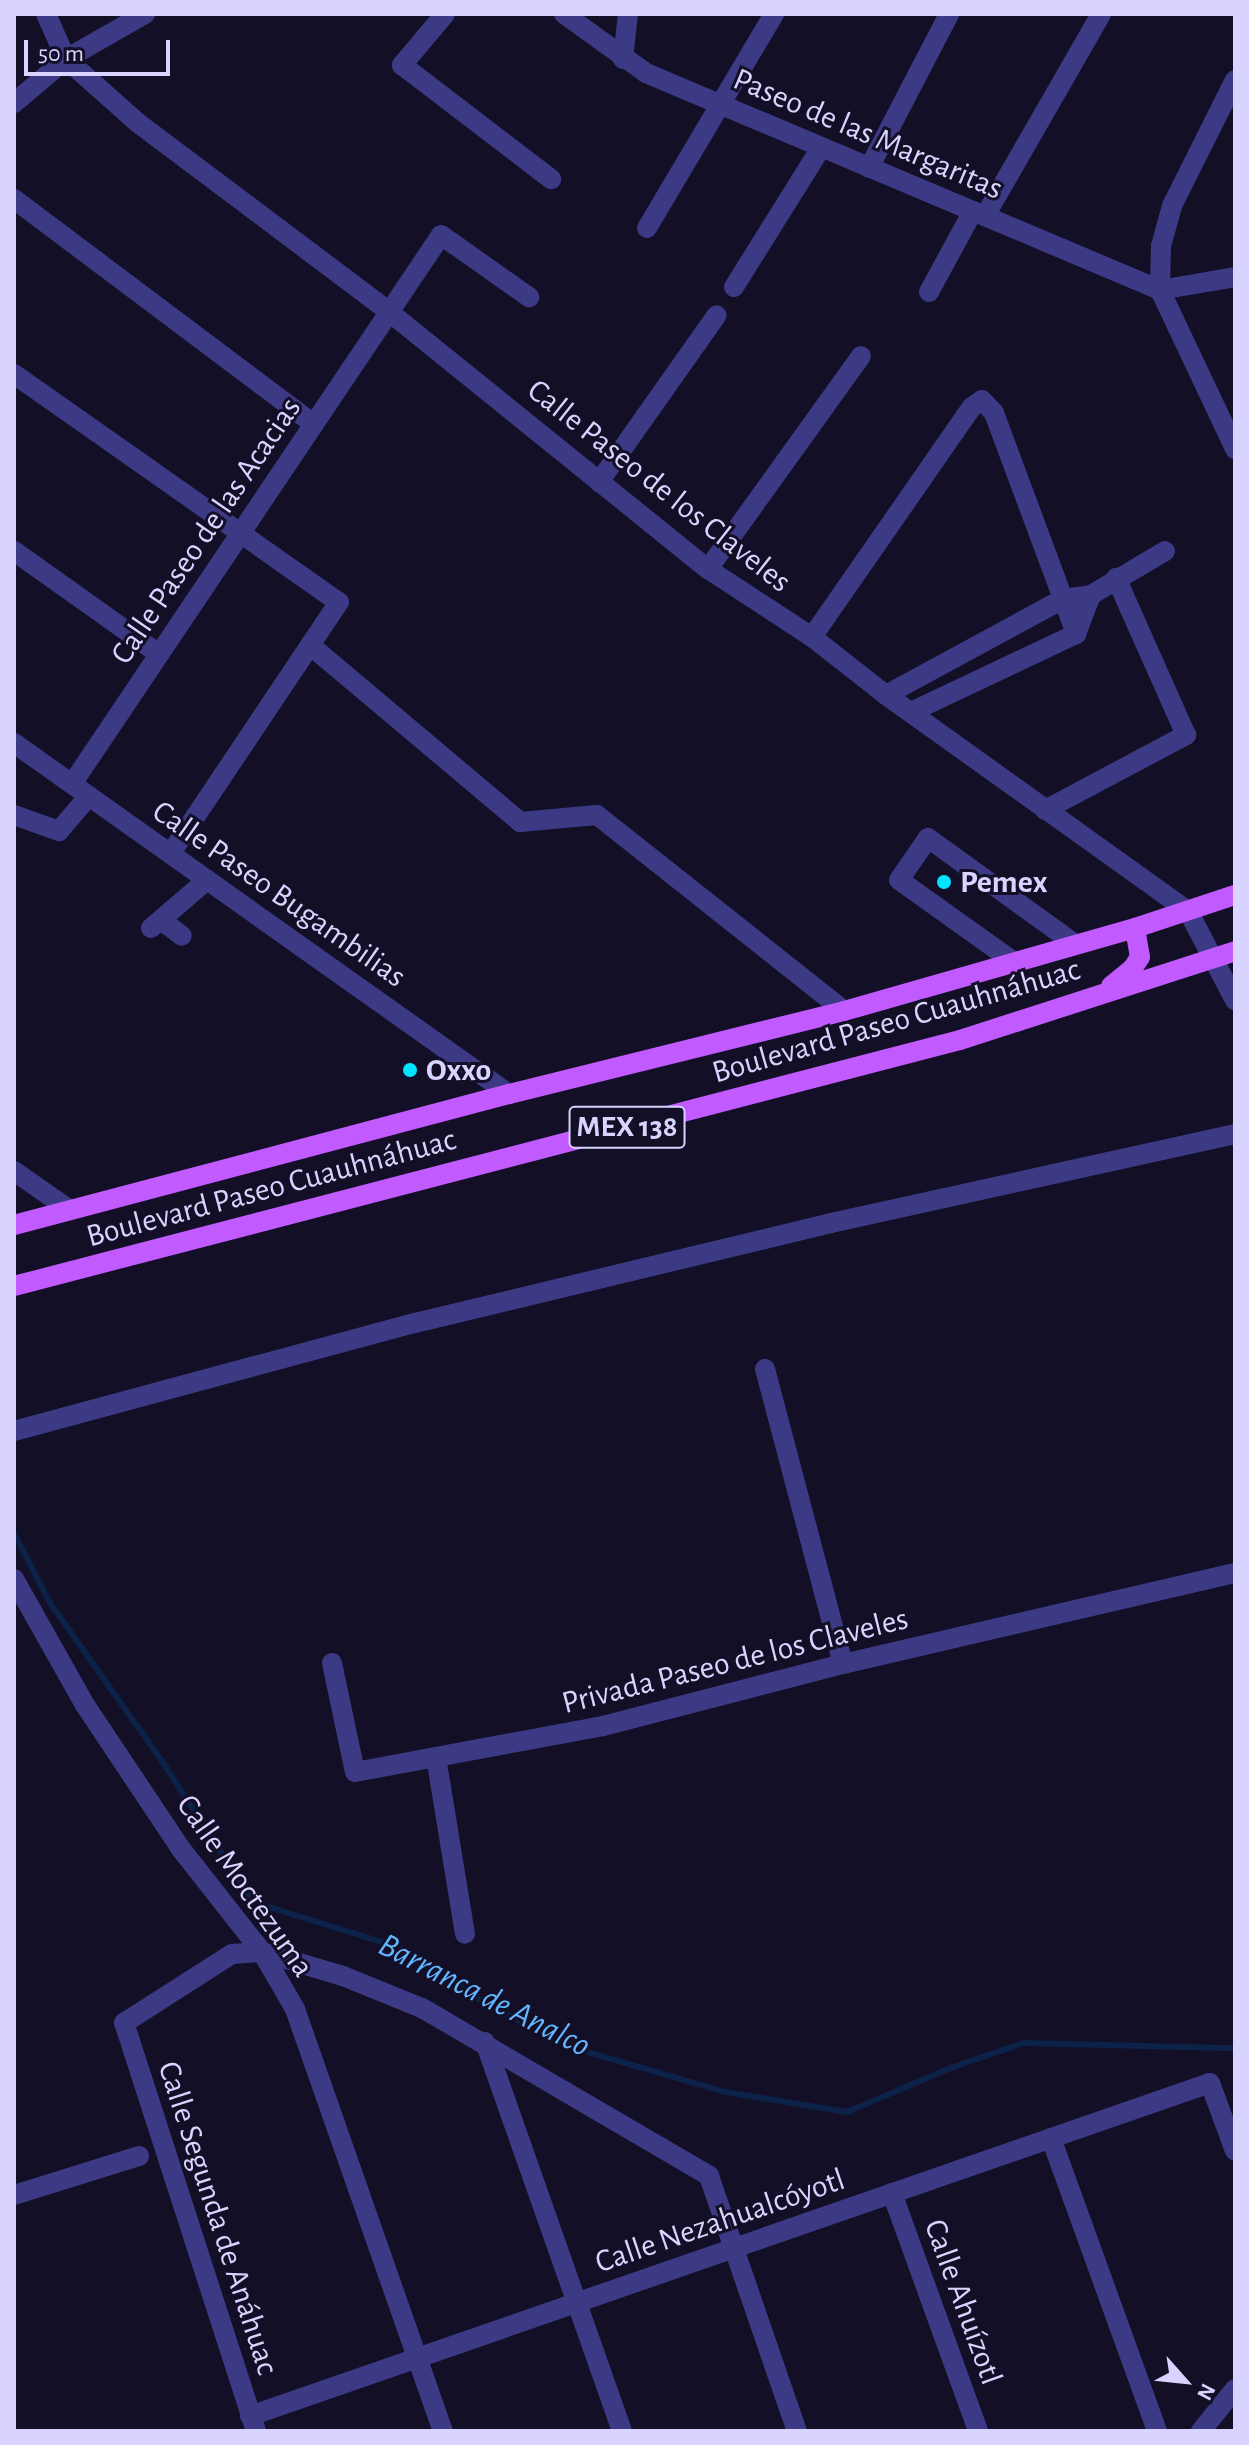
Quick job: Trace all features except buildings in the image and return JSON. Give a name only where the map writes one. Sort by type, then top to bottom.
[{"type":"main road","name":"Boulevard Paseo Cuauhnáhuac","points":[[14,1225],[509,1094],[844,1011],[1135,928],[1235,895]]},
{"type":"main road","points":[[1098,995],[1133,968],[1140,957],[1135,928]]},
{"type":"main road","name":"Boulevard Paseo Cuauhnáhuac","points":[[14,1286],[960,1040],[1235,951]]},
{"type":"street","name":"Calle Paseo de los Claveles","points":[[46,14],[66,59],[138,123],[388,311],[708,569],[812,637],[886,695],[1188,911],[1235,1000]]},
{"type":"street","points":[[14,103],[66,59],[145,14]]},
{"type":"street","points":[[445,14],[402,65],[551,179]]},
{"type":"street","name":"Paseo de las Margaritas","points":[[564,14],[646,73],[1160,290]]},
{"type":"street","points":[[623,59],[628,14]]},
{"type":"street","points":[[647,228],[774,14]]},
{"type":"street","points":[[869,168],[949,14]]},
{"type":"street","points":[[929,292],[1101,14]]},
{"type":"street","points":[[1235,80],[1172,206],[1161,246],[1160,290],[1235,449]]},
{"type":"street","points":[[734,287],[821,148]]},
{"type":"street","points":[[14,199],[314,424]]},
{"type":"street","name":"Calle Paseo de las Acacias","points":[[72,784],[441,235],[529,297]]},
{"type":"street","points":[[1160,290],[1235,277]]},
{"type":"street","points":[[599,482],[717,315]]},
{"type":"street","points":[[708,569],[861,356]]},
{"type":"street","points":[[14,374],[339,602],[170,854]]},
{"type":"street","points":[[812,637],[972,407],[982,400],[994,413],[1076,634]]},
{"type":"street","points":[[14,551],[159,654]]},
{"type":"street","points":[[886,695],[1063,599],[1091,595],[1165,551]]},
{"type":"street","points":[[1045,810],[1186,735],[1116,578]]},
{"type":"street","points":[[911,712],[1076,634],[1091,595]]},
{"type":"street","points":[[310,645],[520,822],[597,815],[844,1011]]},
{"type":"street","name":"Calle Paseo Bugambilias","points":[[14,743],[509,1094]]},
{"type":"street","points":[[14,815],[59,831],[89,796]]},
{"type":"street","points":[[1014,962],[899,880],[928,838],[1075,944]]},
{"type":"street","points":[[182,936],[156,924],[207,880]]},
{"type":"street","points":[[14,1431],[415,1323],[831,1223],[1235,1134]]},
{"type":"street","points":[[14,1171],[70,1210]]},
{"type":"street","points":[[765,1369],[843,1664]]},
{"type":"street","name":"Privada Paseo de los Claveles","points":[[332,1663],[355,1772],[603,1726],[843,1664],[1235,1573]]},
{"type":"street","name":"Calle Moctezuma","points":[[14,1579],[85,1705],[181,1849],[262,1952],[295,2009],[443,2431]]},
{"type":"street","points":[[436,1757],[465,1934]]},
{"type":"street","points":[[262,1952],[343,1976],[422,2008],[485,2042],[709,2176],[797,2431]]},
{"type":"street","name":"Calle Segunda de Anáhuac","points":[[253,2423],[124,2023],[232,1954],[262,1952]]},
{"type":"street","points":[[485,2042],[622,2431]]},
{"type":"street","name":"Calle Nezahualcóyotl","points":[[253,2423],[418,2357],[1210,2083],[1235,2151]]},
{"type":"street","points":[[1051,2138],[1157,2431]]},
{"type":"street","points":[[14,2195],[139,2156]]},
{"type":"street","name":"Calle Ahuízotl","points":[[892,2193],[978,2431]]},
{"type":"street","points":[[1201,2431],[1233,2394]]},
{"type":"waterway","name":"Barranca de Analco","points":[[14,1533],[50,1603],[162,1761],[253,1902],[404,1949],[489,2006],[577,2049],[725,2092],[847,2112],[953,2067],[1024,2043],[1235,2048]]},
{"type":"place","name":"Pemex","points":[[944,882]]},
{"type":"place","name":"Oxxo","points":[[410,1070]]}]
